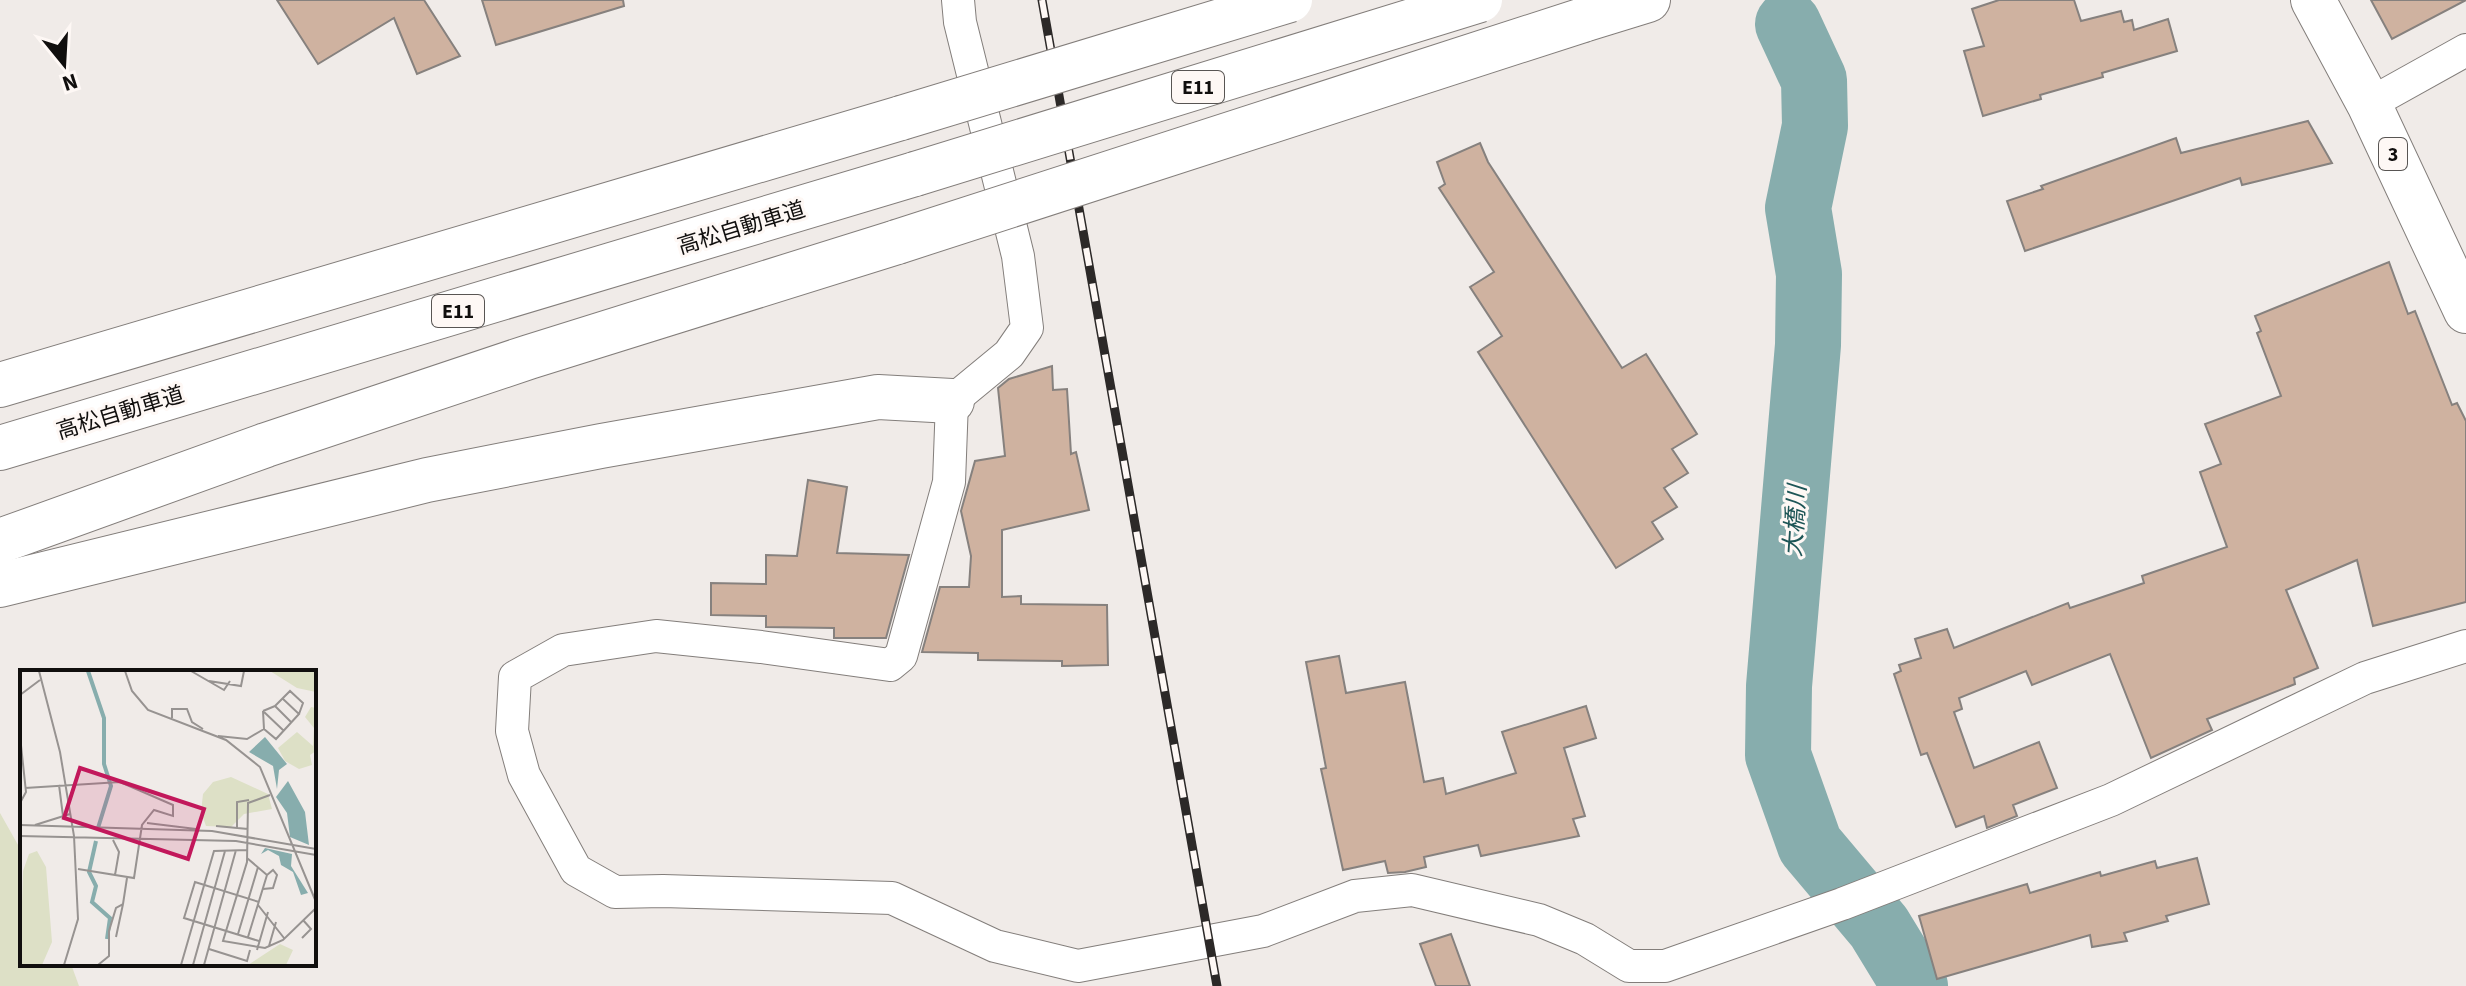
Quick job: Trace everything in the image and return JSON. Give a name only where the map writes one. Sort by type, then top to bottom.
[{"type":"main road","points":[[0,385],[1290,0]]},
{"type":"main road","name":"高松自動車道","points":[[0,448],[915,174],[1480,0]]},
{"type":"main road","points":[[0,541],[266,445],[529,357],[1648,0]]},
{"type":"main road","name":"3","points":[[2313,0],[2369,104],[2466,311]]},
{"type":"main road","points":[[0,585],[427,480],[878,397],[952,401]]},
{"type":"street","points":[[958,0],[960,22],[1018,256],[1027,328],[1009,354],[952,401],[949,482],[901,656],[890,665],[656,636],[563,650],[515,677],[512,731],[524,775],[576,870],[615,892],[892,898],[995,946],[1078,966],[1263,931],[1355,896],[1412,890],[1539,920],[1585,939],[1629,966],[1665,966],[1842,904],[2111,800],[2365,678],[2466,646]]},
{"type":"street","points":[[2369,104],[2466,50]]},
{"type":"green space","points":[[0,813],[20,848],[20,966],[72,966],[79,986],[0,986]]},
{"type":"building","points":[[277,0],[424,0],[460,56],[417,74],[394,18],[318,64]]},
{"type":"building","points":[[482,0],[623,0],[624,6],[496,45]]},
{"type":"building","points":[[1999,0],[2074,0],[2081,21],[2121,11],[2124,22],[2132,20],[2134,30],[2168,19],[2177,51],[2102,73],[2103,77],[1983,116],[1964,51],[1984,46],[1972,9]]},
{"type":"building","points":[[2371,0],[2466,0],[2392,39]]},
{"type":"building","points":[[2308,121],[2332,163],[2242,185],[2240,178],[2025,251],[2007,201],[2176,138],[2181,153]]},
{"type":"building","points":[[1480,143],[1488,162],[1622,368],[1646,354],[1697,434],[1672,449],[1688,473],[1664,488],[1677,507],[1652,522],[1663,539],[1616,568],[1478,352],[1502,336],[1470,287],[1494,272],[1439,188],[1445,184],[1437,162]]},
{"type":"building","points":[[2389,262],[2408,314],[2415,311],[2452,405],[2457,403],[2466,421],[2466,602],[2373,626],[2357,560],[2286,590],[2318,668],[2294,678],[2295,684],[2207,719],[2212,730],[2151,758],[2110,654],[2032,685],[2026,671],[1959,698],[1962,709],[1954,712],[1974,768],[2039,742],[2057,788],[2013,805],[2017,816],[1987,828],[1984,816],[1956,827],[1927,753],[1921,755],[1894,674],[1901,671],[1899,665],[1921,658],[1915,639],[1947,629],[1954,648],[2068,603],[2070,608],[2144,583],[2142,576],[2227,547],[2200,472],[2221,464],[2205,424],[2281,396],[2257,333],[2261,331],[2255,316]]},
{"type":"building","points":[[1052,366],[1053,390],[1067,389],[1071,454],[1076,452],[1089,510],[1002,530],[1002,597],[1021,596],[1021,604],[1107,605],[1108,665],[1062,666],[1062,661],[978,660],[978,653],[922,652],[940,587],[969,587],[971,556],[961,511],[975,461],[1005,456],[998,388],[1009,379]]},
{"type":"building","points":[[808,480],[847,487],[837,553],[909,555],[886,638],[834,638],[834,628],[766,627],[766,616],[711,615],[711,583],[766,584],[766,555],[797,556]]},
{"type":"building","points":[[1339,656],[1346,693],[1405,682],[1424,782],[1443,778],[1446,794],[1516,773],[1502,732],[1586,706],[1596,738],[1564,748],[1585,816],[1573,819],[1579,836],[1481,856],[1478,845],[1424,857],[1426,867],[1405,872],[1388,873],[1385,861],[1343,870],[1321,769],[1326,768],[1306,662]]},
{"type":"building","points":[[2197,858],[2209,904],[2166,916],[2168,921],[2124,933],[2127,941],[2092,947],[2090,935],[1937,979],[1919,916],[2027,884],[2030,893],[2100,872],[2101,876],[2155,861],[2157,868]]},
{"type":"building","points":[[1451,934],[1470,986],[1436,986],[1420,944]]},
{"type":"waterway","name":"大橋川","points":[[1788,24],[1814,80],[1815,126],[1798,208],[1809,274],[1808,345],[1779,686],[1778,755],[1810,845],[1879,927],[1915,986]]},
{"type":"railway","points":[[1042,0],[1217,986]]}]
